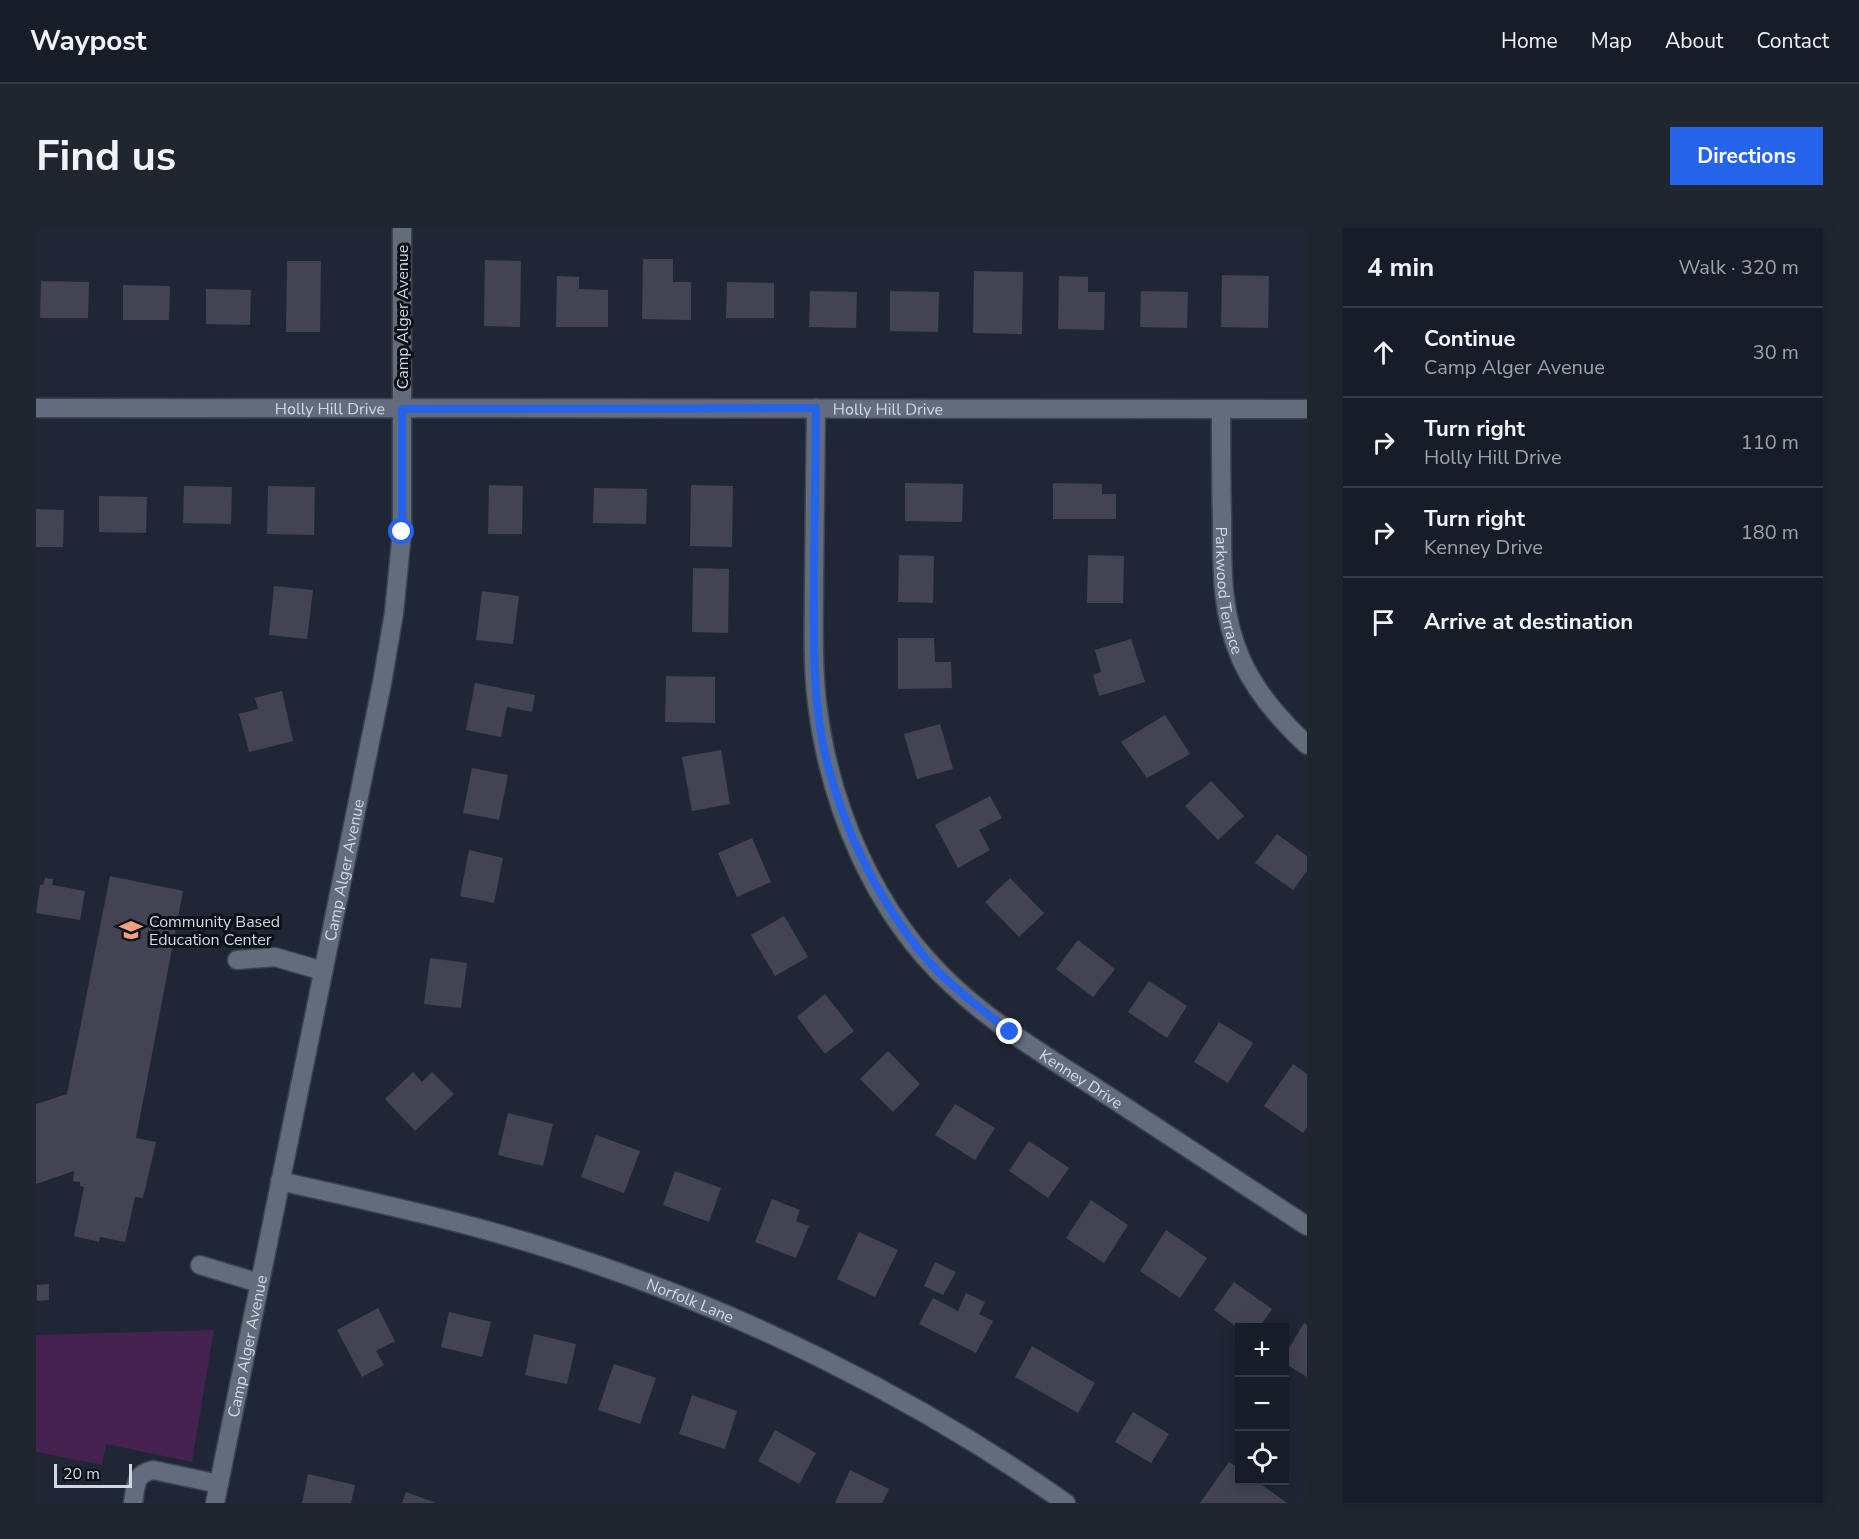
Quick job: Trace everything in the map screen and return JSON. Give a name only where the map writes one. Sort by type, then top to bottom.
[{"type":"street","name":"Camp Alger Avenue","points":[[215,1503],[380,694],[394,613],[402,532],[402,228]]},
{"type":"street","name":"Holly Hill Drive","points":[[36,408],[1307,409]]},
{"type":"street","name":"Kenney Drive","points":[[816,408],[814,646],[817,701],[826,756],[838,802],[861,858],[890,910],[919,951],[952,985],[1010,1032],[1307,1226]]},
{"type":"street","name":"Parkwood Terrace","points":[[1221,409],[1222,587],[1228,623],[1240,658],[1259,693],[1281,721],[1307,745]]},
{"type":"street","points":[[237,960],[275,957],[323,971]]},
{"type":"street","name":"Norfolk Lane","points":[[280,1181],[455,1221],[566,1254],[675,1294],[777,1337],[902,1401],[1024,1474],[1066,1503]]},
{"type":"street","points":[[200,1265],[260,1283]]},
{"type":"street","points":[[133,1503],[138,1479],[144,1472],[153,1470],[219,1484]]},
{"type":"shaded area","points":[[214,1330],[192,1462],[106,1444],[102,1465],[36,1452],[36,1335]]},
{"type":"building","points":[[643,259],[673,259],[673,282],[691,282],[691,320],[642,319]]},
{"type":"building","points":[[485,260],[521,261],[520,327],[484,326]]},
{"type":"building","points":[[287,261],[321,261],[320,332],[286,332]]},
{"type":"building","points":[[974,271],[1023,272],[1022,334],[973,333]]},
{"type":"building","points":[[1222,275],[1269,276],[1268,328],[1221,327]]},
{"type":"building","points":[[557,276],[579,277],[579,289],[608,290],[608,327],[556,327]]},
{"type":"building","points":[[1059,276],[1088,277],[1088,292],[1105,292],[1104,330],[1058,329]]},
{"type":"building","points":[[41,281],[89,282],[88,318],[40,318]]},
{"type":"building","points":[[727,282],[774,283],[774,318],[726,318]]},
{"type":"building","points":[[123,285],[170,286],[169,320],[123,320]]},
{"type":"building","points":[[206,289],[251,290],[250,325],[206,324]]},
{"type":"building","points":[[810,291],[857,292],[856,328],[809,327]]},
{"type":"building","points":[[890,291],[939,292],[938,332],[890,331]]},
{"type":"building","points":[[1141,291],[1188,292],[1187,328],[1140,327]]},
{"type":"building","points":[[905,483],[963,484],[962,522],[905,521]]},
{"type":"building","points":[[1053,483],[1102,484],[1102,494],[1116,494],[1116,519],[1053,519]]},
{"type":"building","points":[[489,485],[523,486],[522,534],[488,534]]},
{"type":"building","points":[[691,485],[733,486],[732,547],[690,546]]},
{"type":"building","points":[[184,486],[232,487],[231,524],[183,523]]},
{"type":"building","points":[[268,486],[315,487],[314,535],[267,534]]},
{"type":"building","points":[[594,488],[647,489],[646,524],[593,523]]},
{"type":"building","points":[[99,496],[147,497],[146,533],[99,532]]},
{"type":"building","points":[[36,509],[64,510],[63,547],[36,547]]},
{"type":"building","points":[[899,555],[934,556],[933,603],[898,602]]},
{"type":"building","points":[[1088,555],[1124,556],[1123,603],[1087,603]]},
{"type":"building","points":[[693,568],[729,569],[728,633],[692,632]]},
{"type":"building","points":[[274,586],[313,590],[307,639],[269,635]]},
{"type":"building","points":[[482,591],[519,596],[513,644],[476,640]]},
{"type":"building","points":[[898,638],[934,638],[935,662],[951,662],[952,688],[898,689]]},
{"type":"building","points":[[1131,639],[1145,682],[1099,696],[1093,675],[1101,672],[1095,650]]},
{"type":"building","points":[[666,676],[715,677],[715,723],[665,722]]},
{"type":"building","points":[[475,683],[535,695],[532,712],[507,707],[501,737],[466,730]]},
{"type":"building","points":[[282,691],[293,741],[249,752],[239,714],[258,709],[255,698]]},
{"type":"building","points":[[1165,715],[1190,754],[1147,778],[1121,742]]},
{"type":"building","points":[[940,724],[953,769],[917,779],[904,734]]},
{"type":"building","points":[[721,750],[730,804],[692,811],[682,757]]},
{"type":"building","points":[[472,768],[508,775],[499,820],[463,813]]},
{"type":"building","points":[[1211,781],[1244,816],[1218,840],[1185,806]]},
{"type":"building","points":[[990,796],[1002,818],[979,830],[990,850],[958,868],[935,825]]},
{"type":"building","points":[[1277,834],[1307,856],[1307,871],[1293,890],[1255,863]]},
{"type":"building","points":[[752,838],[771,882],[737,897],[718,853]]},
{"type":"building","points":[[469,850],[503,858],[494,903],[460,896]]},
{"type":"building","points":[[110,876],[183,891],[136,1138],[156,1142],[143,1198],[135,1197],[125,1242],[100,1237],[99,1242],[74,1236],[84,1187],[80,1186],[80,1182],[73,1181],[74,1171],[36,1184],[36,1104],[67,1094]]},
{"type":"building","points":[[45,878],[53,879],[52,885],[85,891],[80,920],[36,913],[40,885],[43,885]]},
{"type":"building","points":[[1010,878],[1044,913],[1019,937],[985,902]]},
{"type":"building","points":[[784,916],[808,957],[775,976],[751,935]]},
{"type":"building","points":[[1078,940],[1115,969],[1093,997],[1056,969]]},
{"type":"building","points":[[430,958],[467,963],[461,1008],[424,1004]]},
{"type":"building","points":[[1149,981],[1187,1006],[1167,1038],[1128,1012]]},
{"type":"building","points":[[825,994],[854,1031],[825,1054],[797,1017]]},
{"type":"building","points":[[1219,1022],[1253,1043],[1228,1083],[1194,1062]]},
{"type":"building","points":[[888,1051],[920,1084],[893,1112],[860,1079]]},
{"type":"building","points":[[1293,1064],[1307,1074],[1307,1127],[1303,1133],[1264,1106]]},
{"type":"building","points":[[413,1072],[422,1082],[432,1072],[454,1094],[415,1131],[385,1099]]},
{"type":"building","points":[[955,1104],[995,1128],[975,1160],[935,1135]]},
{"type":"building","points":[[508,1113],[553,1124],[543,1166],[498,1155]]},
{"type":"building","points":[[596,1135],[640,1151],[624,1193],[581,1177]]},
{"type":"building","points":[[1029,1141],[1069,1168],[1048,1198],[1009,1171]]},
{"type":"building","points":[[675,1171],[721,1188],[709,1222],[663,1205]]},
{"type":"building","points":[[772,1199],[800,1210],[796,1221],[809,1226],[796,1258],[755,1242]]},
{"type":"building","points":[[1091,1200],[1128,1225],[1104,1263],[1066,1238]]},
{"type":"building","points":[[1166,1230],[1207,1258],[1180,1298],[1140,1271]]},
{"type":"building","points":[[859,1232],[898,1250],[875,1297],[837,1279]]},
{"type":"building","points":[[935,1262],[956,1272],[943,1295],[924,1286]]},
{"type":"building","points":[[1234,1282],[1272,1309],[1262,1323],[1235,1323],[1235,1326],[1214,1310]]},
{"type":"building","points":[[49,1284],[49,1300],[37,1301],[37,1285]]},
{"type":"building","points":[[966,1293],[985,1302],[979,1314],[993,1321],[976,1353],[919,1324],[933,1298],[958,1311]]},
{"type":"building","points":[[378,1308],[395,1341],[376,1351],[384,1365],[362,1377],[337,1330]]},
{"type":"building","points":[[449,1312],[491,1322],[482,1357],[441,1347]]},
{"type":"building","points":[[1304,1323],[1307,1325],[1307,1377],[1289,1366],[1289,1348]]},
{"type":"building","points":[[534,1334],[576,1344],[567,1384],[525,1375]]},
{"type":"building","points":[[1032,1346],[1095,1383],[1078,1413],[1015,1377]]},
{"type":"building","points":[[614,1364],[656,1378],[640,1424],[598,1410]]},
{"type":"building","points":[[692,1395],[737,1411],[725,1449],[679,1434]]},
{"type":"building","points":[[1133,1412],[1169,1434],[1151,1463],[1115,1442]]},
{"type":"building","points":[[775,1430],[816,1453],[799,1484],[758,1461]]},
{"type":"building","points":[[1229,1462],[1235,1466],[1235,1485],[1262,1485],[1287,1503],[1200,1503]]},
{"type":"building","points":[[850,1470],[889,1489],[882,1503],[835,1503]]},
{"type":"building","points":[[308,1474],[355,1485],[351,1503],[302,1503]]},
{"type":"building","points":[[406,1492],[436,1503],[402,1503]]},
{"type":"place","name":"Community Based Education Center","points":[[131,930]]},
{"type":"route","points":[[402,532],[402,409],[816,408],[814,646],[817,701],[826,756],[838,802],[861,858],[890,910],[919,951],[952,985],[1010,1032]]}]
